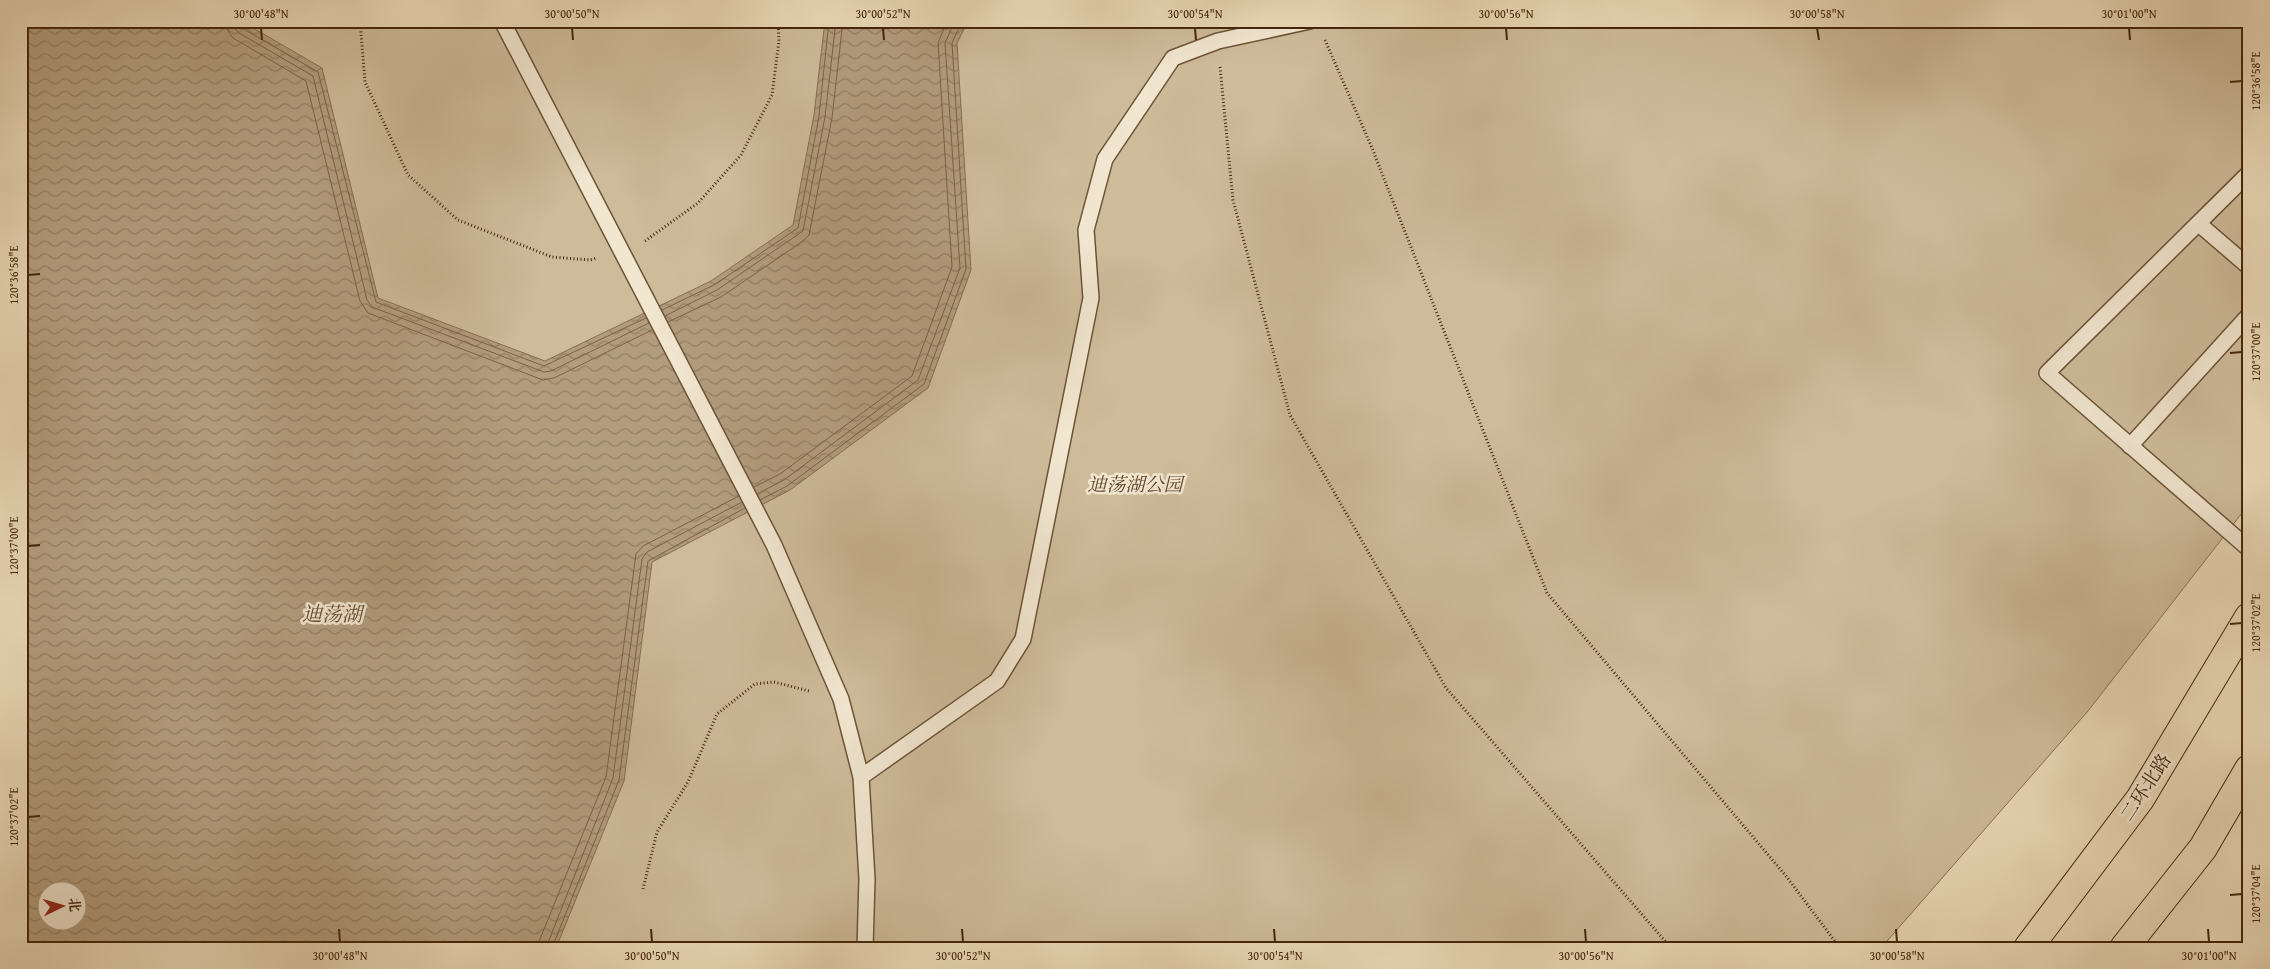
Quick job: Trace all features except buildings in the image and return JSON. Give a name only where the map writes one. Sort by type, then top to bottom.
[{"type":"highway","name":"二环北路","points":[[2028,948],[2140,798],[2249,617]]},
{"type":"highway","points":[[2124,948],[2203,848],[2249,769]]},
{"type":"lane","points":[[502,21],[774,545],[842,699],[861,777],[867,879],[865,948]]},
{"type":"lane","points":[[861,777],[998,682],[1023,639],[1090,298],[1086,230],[1105,159],[1173,58],[1218,41],[1310,21]]},
{"type":"lane","points":[[2249,172],[2199,224],[2047,373],[2249,549]]},
{"type":"lane","points":[[2199,224],[2249,267]]},
{"type":"lane","points":[[2130,446],[2249,315]]},
{"type":"path","points":[[1324,39],[1372,148],[1547,593],[1786,876],[1840,948]]},
{"type":"path","points":[[1218,41],[1233,200],[1290,415],[1446,688],[1671,948]]},
{"type":"path","points":[[643,889],[657,832],[688,782],[717,714],[755,684],[774,682],[842,699]]},
{"type":"green space","name":"迪荡湖公园","points":[[21,21],[2249,21],[2249,504],[2088,711],[1881,948],[21,948]]},
{"type":"water","name":"迪荡湖","points":[[21,21],[241,21],[322,68],[378,298],[545,361],[711,281],[793,225],[814,115],[825,21],[968,21],[957,43],[971,270],[928,388],[790,490],[652,562],[624,781],[556,948],[21,948]]}]
